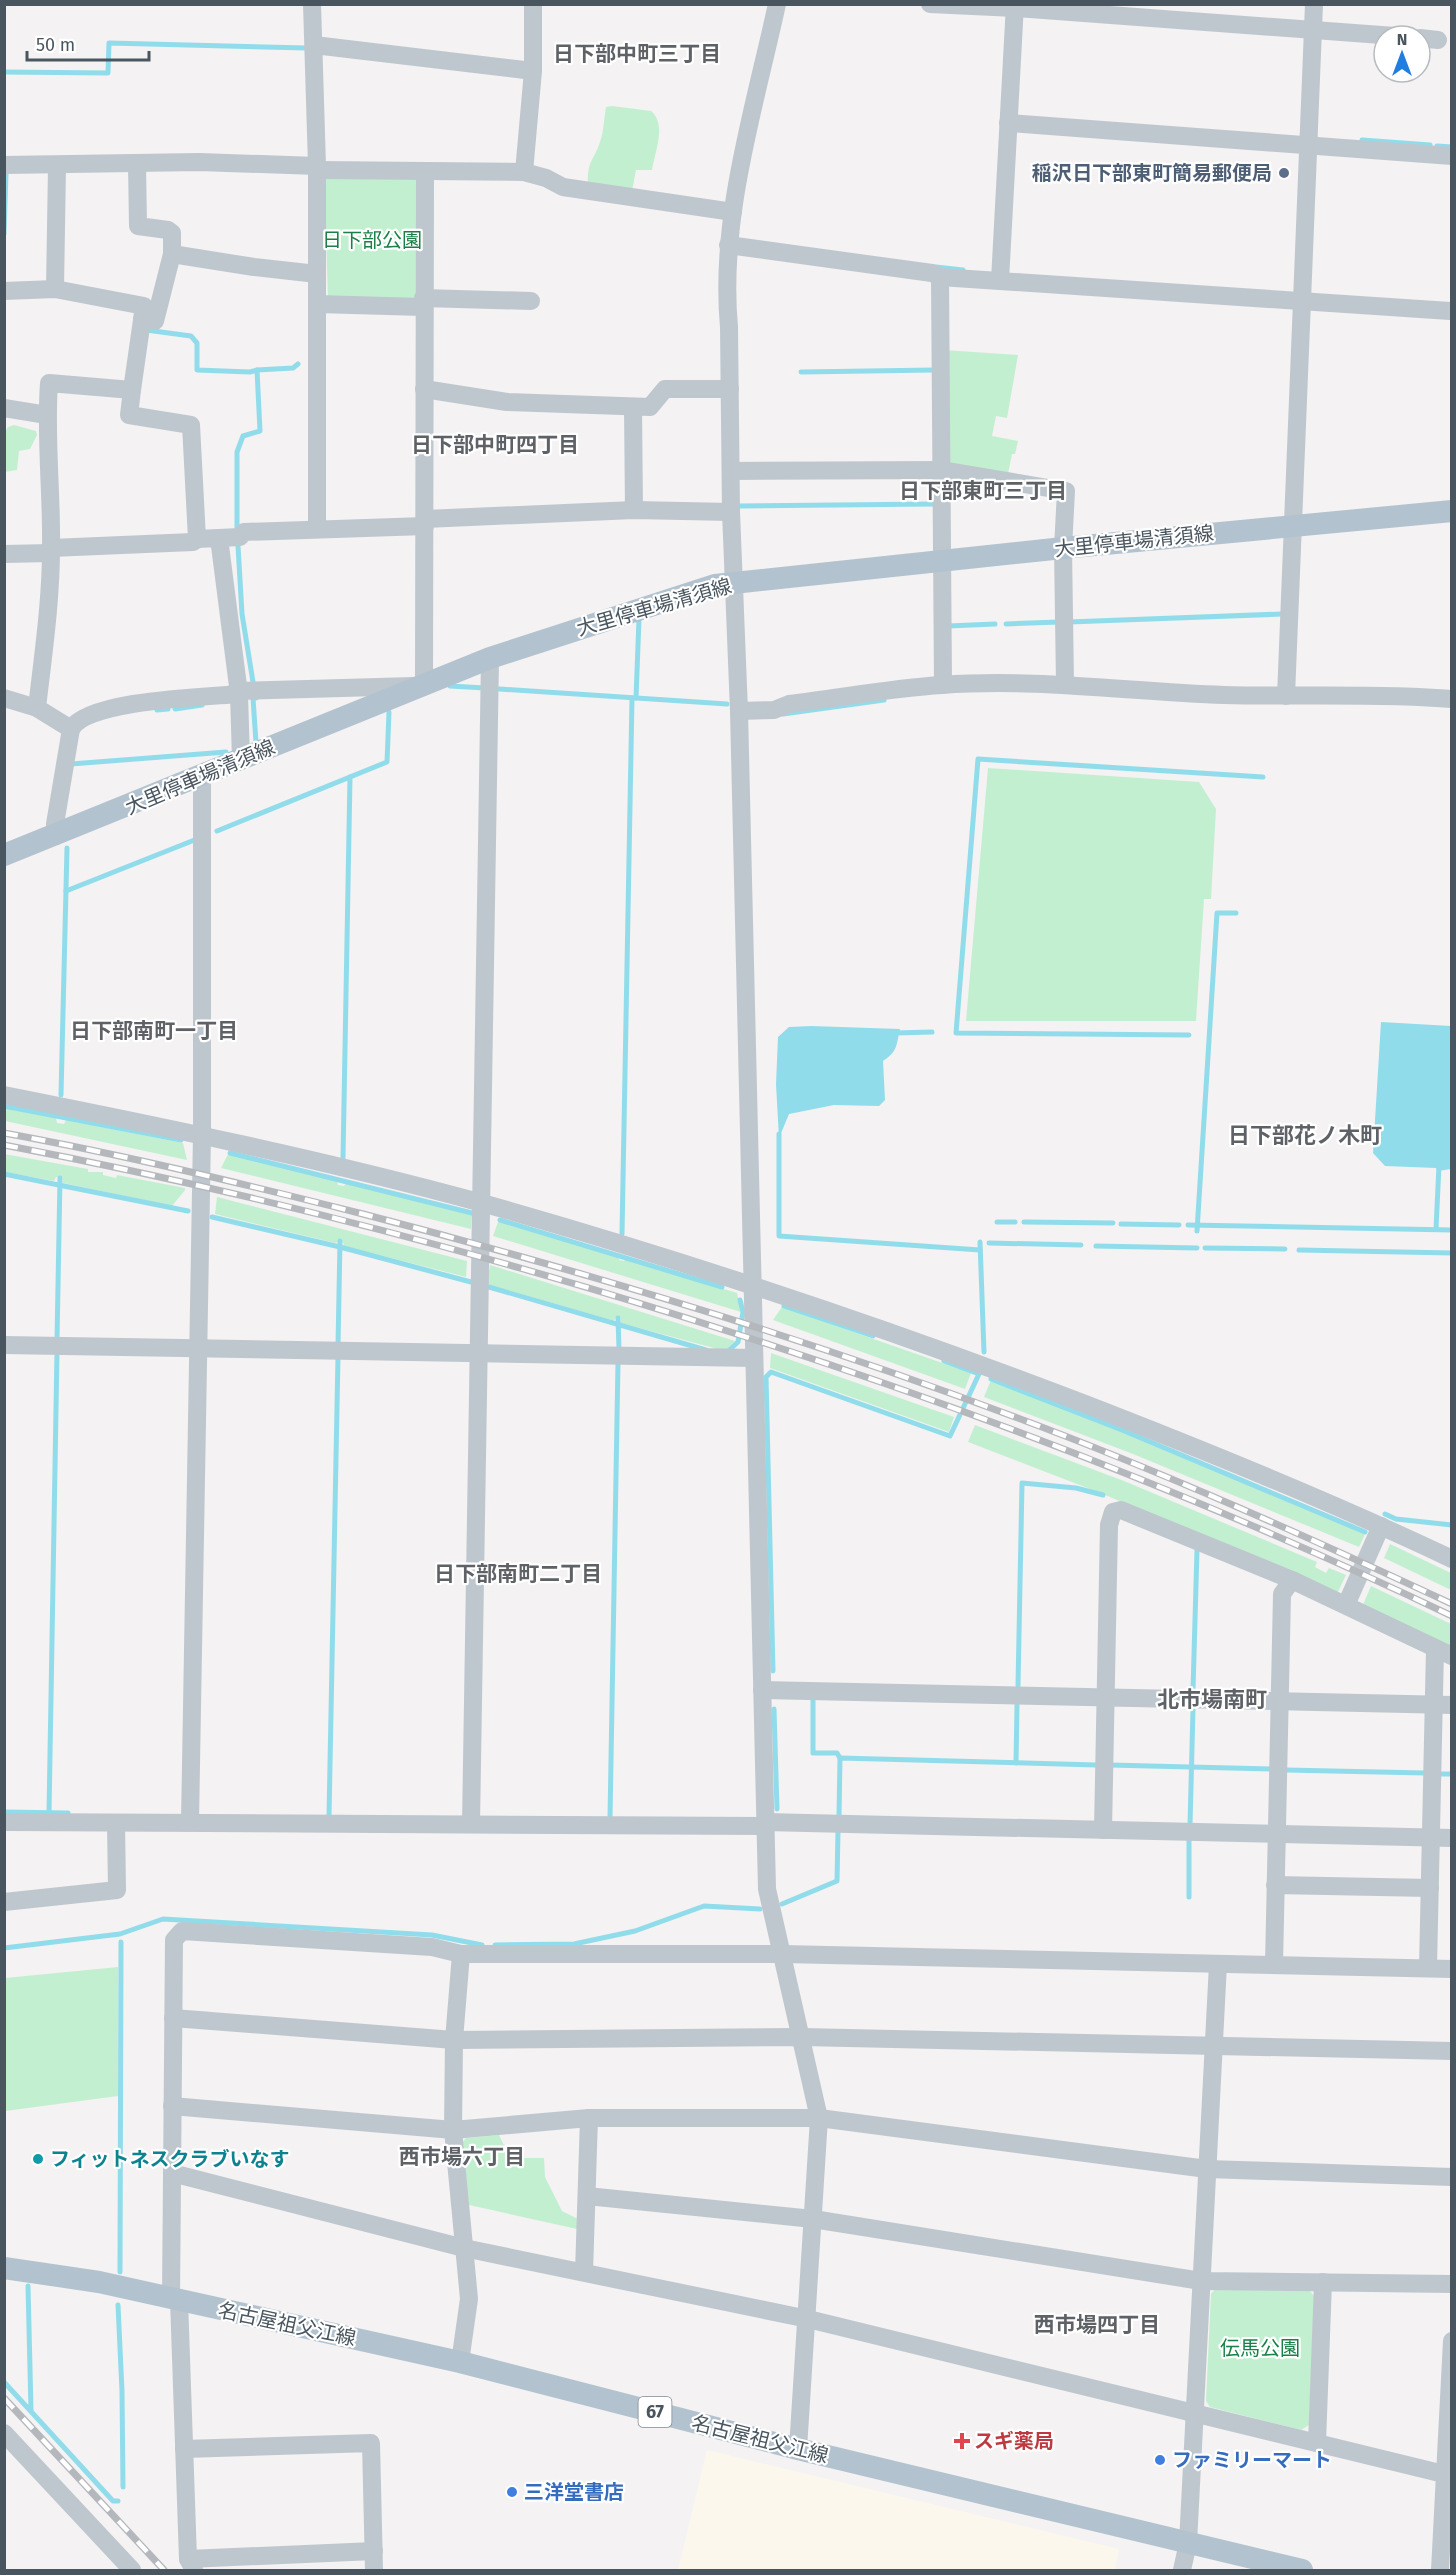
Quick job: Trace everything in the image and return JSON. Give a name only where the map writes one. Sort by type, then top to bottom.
[{"type":"main road","name":"大里停車場清須線","points":[[4,855],[56,836],[490,658],[715,585],[1063,548],[1452,512]]},
{"type":"main road","name":"名古屋祖父江線","points":[[4,2268],[99,2282],[460,2362],[798,2449],[1302,2571]]},
{"type":"street","points":[[312,4],[317,168],[317,528]]},
{"type":"street","points":[[524,172],[533,71],[533,4]]},
{"type":"street","points":[[777,4],[733,212],[728,245],[726,298],[729,327],[731,512],[735,582],[766,1889],[783,1954],[819,2118],[798,2449]]},
{"type":"street","points":[[930,4],[1015,6],[1372,34]]},
{"type":"street","points":[[1286,696],[1314,4]]},
{"type":"street","points":[[1000,280],[1015,6]]},
{"type":"street","points":[[314,45],[533,71]]},
{"type":"street","points":[[1008,123],[1452,156]]},
{"type":"street","points":[[4,165],[57,166],[199,162],[317,168],[524,172],[546,178],[563,187],[733,212]]},
{"type":"street","points":[[137,164],[138,226],[168,230],[172,233],[172,254],[155,321],[142,319]]},
{"type":"street","points":[[55,289],[57,166]]},
{"type":"street","points":[[56,836],[55,824],[71,729],[75,722],[89,714],[147,702],[239,693],[421,685],[425,523],[423,302],[425,171]]},
{"type":"street","points":[[728,245],[932,273],[940,277],[1450,310]]},
{"type":"street","points":[[172,254],[317,274]]},
{"type":"street","points":[[940,277],[943,685]]},
{"type":"street","points":[[4,291],[55,289],[144,306],[129,415],[191,425],[197,539]]},
{"type":"street","points":[[317,304],[531,301]]},
{"type":"street","points":[[37,708],[49,612],[51,550],[47,415],[49,384],[132,390]]},
{"type":"street","points":[[424,389],[507,402],[633,407],[650,407],[665,389],[730,389]]},
{"type":"street","points":[[633,407],[634,510]]},
{"type":"street","points":[[4,408],[47,415]]},
{"type":"street","points":[[731,471],[942,471],[1066,491],[1063,548],[1065,684]]},
{"type":"street","points":[[4,554],[193,542],[197,539],[240,537],[244,532],[634,510],[731,512]]},
{"type":"street","points":[[219,538],[239,693],[241,760]]},
{"type":"street","points":[[471,1824],[490,658]]},
{"type":"street","points":[[738,711],[774,710],[789,704],[943,685],[1065,684],[1179,693],[1286,696],[1388,694],[1452,699]]},
{"type":"street","points":[[4,698],[37,708],[71,729]]},
{"type":"street","points":[[190,1822],[202,1134],[202,776]]},
{"type":"street","points":[[4,1095],[202,1134],[481,1203],[751,1284],[1021,1379],[1244,1468],[1382,1526],[1452,1559]]},
{"type":"street","points":[[4,1345],[754,1358]]},
{"type":"street","points":[[1103,1830],[1109,1525],[1113,1512],[1122,1510],[1292,1580],[1443,1652],[1443,1705],[1431,1838],[1428,1968]]},
{"type":"street","points":[[1346,1605],[1382,1526]]},
{"type":"street","points":[[1274,1965],[1282,1594],[1292,1580]]},
{"type":"street","points":[[762,1690],[1443,1705]]},
{"type":"street","points":[[4,1822],[765,1824],[1452,1838]]},
{"type":"street","points":[[4,1902],[117,1890],[116,1823]]},
{"type":"street","points":[[1275,1885],[1430,1888]]},
{"type":"street","points":[[374,2552],[191,2565],[175,2299],[172,2173],[174,1940],[182,1931],[432,1947],[461,1954],[783,1954],[1452,1969]]},
{"type":"street","points":[[460,2362],[469,2299],[453,2130],[454,2040],[461,1954]]},
{"type":"street","points":[[1182,2571],[1188,2543],[1218,1964]]},
{"type":"street","points":[[173,2018],[454,2040],[802,2037],[1452,2051]]},
{"type":"street","points":[[172,2106],[453,2130],[589,2118],[819,2118],[1207,2169],[1452,2177]]},
{"type":"street","points":[[584,2272],[589,2118]]},
{"type":"street","points":[[172,2173],[464,2248],[808,2319],[1448,2475]]},
{"type":"street","points":[[587,2196],[813,2219],[1201,2281],[1452,2284]]},
{"type":"street","points":[[1317,2443],[1323,2282]]},
{"type":"street","points":[[1440,2571],[1448,2475],[1452,2341]]},
{"type":"street","points":[[4,2433],[132,2571]]},
{"type":"street","points":[[184,2449],[371,2443],[374,2571]]},
{"type":"shaded area","points":[[707,2450],[1119,2549],[1115,2570],[678,2570]]},
{"type":"green space","points":[[606,107],[651,111],[658,123],[659,139],[652,170],[636,170],[632,191],[588,184],[590,165],[601,138]]},
{"type":"green space","name":"日下部公園","points":[[324,175],[415,177],[418,182],[417,297],[410,302],[328,299]]},
{"type":"green space","points":[[944,350],[1018,355],[1007,418],[996,416],[992,436],[1018,441],[1015,454],[1012,454],[1008,474],[945,463]]},
{"type":"green space","points":[[14,425],[36,431],[37,435],[30,449],[19,451],[17,470],[5,472],[5,432],[8,427]]},
{"type":"green space","points":[[988,768],[1199,782],[1216,809],[1211,899],[1204,899],[1196,1021],[966,1021]]},
{"type":"green space","points":[[4,1108],[56,1118],[57,1123],[64,1124],[66,1120],[183,1143],[187,1160],[5,1121]]},
{"type":"green space","points":[[4,1154],[88,1169],[88,1172],[103,1172],[103,1175],[116,1178],[117,1175],[185,1188],[185,1190],[172,1206],[63,1183],[63,1178],[56,1177],[54,1181],[5,1172]]},
{"type":"green space","points":[[228,1154],[337,1180],[338,1185],[344,1186],[347,1182],[472,1214],[471,1229],[221,1168]]},
{"type":"green space","points":[[217,1197],[467,1261],[466,1277],[344,1246],[340,1241],[335,1243],[215,1214]]},
{"type":"green space","points":[[498,1222],[619,1257],[619,1260],[626,1259],[737,1293],[741,1312],[493,1236]]},
{"type":"green space","points":[[490,1265],[735,1341],[725,1351],[621,1323],[621,1318],[616,1317],[614,1321],[487,1284]]},
{"type":"green space","points":[[782,1307],[971,1373],[965,1389],[773,1320]]},
{"type":"green space","points":[[771,1353],[954,1417],[949,1432],[770,1368]]},
{"type":"green space","points":[[991,1380],[1122,1431],[1365,1534],[1359,1547],[1133,1454],[984,1397]]},
{"type":"green space","points":[[975,1425],[1124,1481],[1317,1562],[1315,1567],[1326,1573],[1329,1568],[1346,1575],[1337,1594],[1103,1494],[968,1442]]},
{"type":"green space","points":[[1390,1544],[1451,1573],[1451,1590],[1384,1558]]},
{"type":"green space","points":[[1371,1586],[1451,1624],[1451,1650],[1362,1607]]},
{"type":"green space","points":[[118,1967],[118,2096],[5,2111],[5,1978]]},
{"type":"green space","points":[[499,2135],[510,2158],[544,2158],[545,2177],[562,2211],[578,2219],[577,2229],[469,2205],[461,2144],[466,2138]]},
{"type":"green space","name":"伝馬公園","points":[[1216,2288],[1309,2290],[1314,2296],[1309,2425],[1301,2430],[1210,2407],[1206,2401],[1211,2294]]},
{"type":"water","points":[[1381,1022],[1451,1026],[1451,1169],[1438,1171],[1436,1168],[1385,1166],[1373,1153]]},
{"type":"water","points":[[789,1027],[900,1029],[894,1051],[883,1061],[885,1100],[879,1106],[834,1105],[789,1114],[779,1138],[776,1084],[778,1037]]},
{"type":"waterway","points":[[4,72],[108,73],[109,43],[307,48]]},
{"type":"waterway","points":[[1362,140],[1430,145]]},
{"type":"waterway","points":[[1437,146],[1452,147]]},
{"type":"waterway","points":[[4,234],[6,173]]},
{"type":"waterway","points":[[936,267],[963,270]]},
{"type":"waterway","points":[[146,330],[191,336],[197,343],[197,370],[250,372],[257,370]]},
{"type":"waterway","points":[[237,530],[237,452],[243,436],[260,431],[257,370],[293,368],[298,364]]},
{"type":"waterway","points":[[801,372],[934,370]]},
{"type":"waterway","points":[[738,506],[934,504]]},
{"type":"waterway","points":[[238,546],[242,614],[253,682]]},
{"type":"waterway","points":[[1069,622],[1282,614]]},
{"type":"waterway","points":[[636,698],[639,619]]},
{"type":"waterway","points":[[1006,624],[1059,622]]},
{"type":"waterway","points":[[948,626],[995,624]]},
{"type":"waterway","points":[[450,686],[485,688]]},
{"type":"waterway","points":[[499,689],[727,704]]},
{"type":"waterway","points":[[256,698],[253,698],[256,743]]},
{"type":"waterway","points":[[622,1234],[632,698]]},
{"type":"waterway","points":[[783,714],[884,700]]},
{"type":"waterway","points":[[175,709],[202,705]]},
{"type":"waterway","points":[[157,710],[168,709]]},
{"type":"waterway","points":[[217,831],[387,762],[389,712]]},
{"type":"waterway","points":[[71,764],[226,752]]},
{"type":"waterway","points":[[1189,1035],[956,1033],[978,759],[1263,777]]},
{"type":"waterway","points":[[343,1158],[350,777]]},
{"type":"waterway","points":[[66,891],[197,839]]},
{"type":"waterway","points":[[61,1095],[67,848]]},
{"type":"waterway","points":[[1197,1231],[1217,913],[1236,913]]},
{"type":"waterway","points":[[895,1033],[932,1032]]},
{"type":"waterway","points":[[4,1106],[181,1140]]},
{"type":"waterway","points":[[779,1134],[779,1236],[980,1250]]},
{"type":"waterway","points":[[230,1153],[472,1213]]},
{"type":"waterway","points":[[1436,1229],[1439,1165]]},
{"type":"waterway","points":[[4,1174],[188,1211]]},
{"type":"waterway","points":[[57,1340],[60,1178]]},
{"type":"waterway","points":[[212,1217],[340,1247],[471,1282]]},
{"type":"waterway","points":[[500,1220],[722,1287]]},
{"type":"waterway","points":[[997,1222],[1015,1222]]},
{"type":"waterway","points":[[1024,1222],[1113,1223]]},
{"type":"waterway","points":[[1121,1224],[1179,1225]]},
{"type":"waterway","points":[[1188,1225],[1452,1230]]},
{"type":"waterway","points":[[338,1346],[340,1241]]},
{"type":"waterway","points":[[980,1242],[984,1352]]},
{"type":"waterway","points":[[989,1243],[1081,1245]]},
{"type":"waterway","points":[[1096,1246],[1197,1248]]},
{"type":"waterway","points":[[1205,1248],[1285,1249]]},
{"type":"waterway","points":[[1299,1250],[1452,1253]]},
{"type":"waterway","points":[[489,1287],[706,1350]]},
{"type":"waterway","points":[[726,1353],[738,1342],[743,1312],[740,1300]]},
{"type":"waterway","points":[[784,1306],[873,1336]]},
{"type":"waterway","points":[[618,1318],[619,1349]]},
{"type":"waterway","points":[[49,1813],[57,1352]]},
{"type":"waterway","points":[[329,1816],[338,1356]]},
{"type":"waterway","points":[[773,1671],[766,1377],[771,1372],[950,1436],[979,1374],[944,1361]]},
{"type":"waterway","points":[[610,1818],[618,1362]]},
{"type":"waterway","points":[[991,1379],[1122,1430],[1365,1532]]},
{"type":"waterway","points":[[1018,1686],[1022,1483],[1076,1488],[1103,1495]]},
{"type":"waterway","points":[[1385,1514],[1396,1519],[1452,1525]]},
{"type":"waterway","points":[[1193,1690],[1197,1550]]},
{"type":"waterway","points":[[813,1700],[813,1753],[837,1753],[840,1758]]},
{"type":"waterway","points":[[1016,1763],[1017,1705]]},
{"type":"waterway","points":[[774,1709],[777,1809]]},
{"type":"waterway","points":[[1190,1825],[1193,1709]]},
{"type":"waterway","points":[[839,1816],[840,1758],[1096,1765]]},
{"type":"waterway","points":[[1110,1765],[1271,1769]]},
{"type":"waterway","points":[[1286,1770],[1425,1773]]},
{"type":"waterway","points":[[1440,1774],[1452,1774]]},
{"type":"waterway","points":[[4,1812],[68,1813]]},
{"type":"waterway","points":[[782,1904],[837,1881],[838,1831]]},
{"type":"waterway","points":[[1189,1839],[1189,1897]]},
{"type":"waterway","points":[[495,1945],[574,1944],[635,1931],[704,1906],[760,1909]]},
{"type":"waterway","points":[[4,1948],[120,1934],[163,1919],[432,1935],[482,1945]]},
{"type":"waterway","points":[[120,2272],[121,1942]]},
{"type":"waterway","points":[[28,2286],[31,2410]]},
{"type":"waterway","points":[[118,2305],[123,2487]]},
{"type":"waterway","points":[[4,2382],[113,2501],[118,2501]]},
{"type":"railway","points":[[4,1133],[184,1170],[363,1214],[610,1282],[773,1333],[935,1388],[1125,1460],[1289,1530],[1452,1604]]},
{"type":"railway","points":[[4,1145],[192,1184],[378,1229],[563,1280],[746,1337],[926,1398],[1104,1464],[1279,1537],[1452,1616]]},
{"type":"railway","points":[[4,2398],[164,2570]]},
{"type":"place","name":"稲沢日下部東町簡易郵便局","points":[[1284,173]]},
{"type":"place","name":"フィットネスクラブいなす","points":[[38,2159]]},
{"type":"place","name":"スギ薬局","points":[[962,2441]]},
{"type":"place","name":"ファミリーマート","points":[[1160,2460]]},
{"type":"place","name":"三洋堂書店","points":[[512,2492]]},
{"type":"district","name":"日下部中町三丁目","points":[[637,54]]},
{"type":"district","name":"日下部中町四丁目","points":[[495,445]]},
{"type":"district","name":"日下部東町三丁目","points":[[983,491]]},
{"type":"district","name":"日下部南町一丁目","points":[[154,1031]]},
{"type":"district","name":"日下部花ノ木町","points":[[1305,1135]]},
{"type":"district","name":"日下部南町二丁目","points":[[518,1574]]},
{"type":"district","name":"北市場南町","points":[[1212,1699]]},
{"type":"district","name":"西市場六丁目","points":[[462,2157]]},
{"type":"district","name":"西市場四丁目","points":[[1097,2325]]}]
